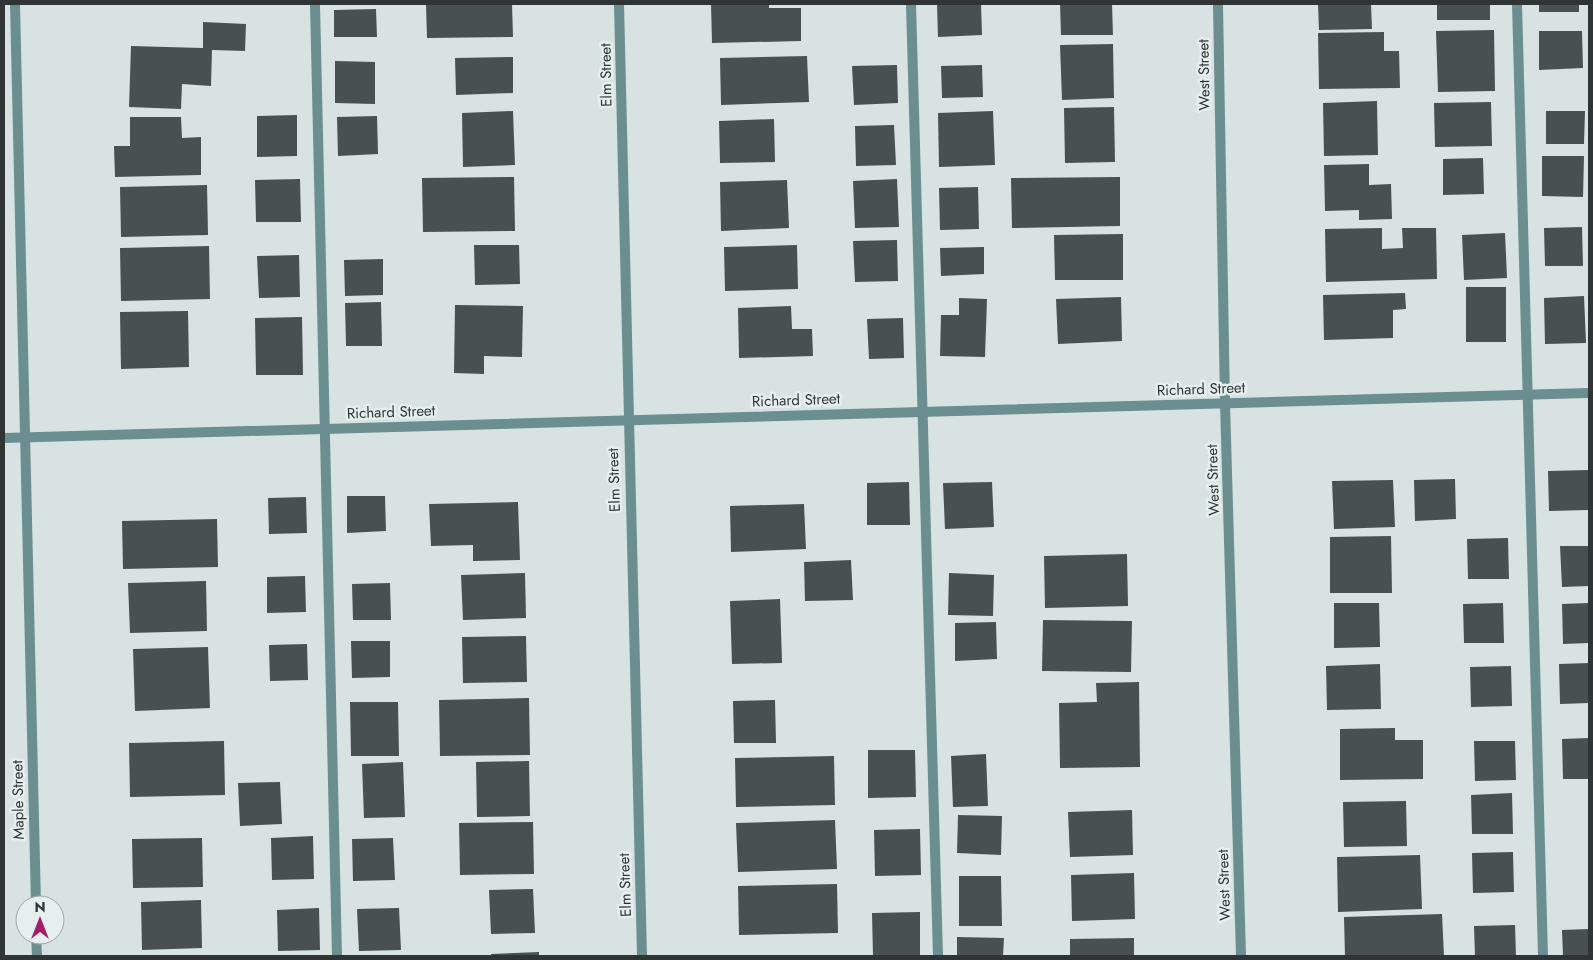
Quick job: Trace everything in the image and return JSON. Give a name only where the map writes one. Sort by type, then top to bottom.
[{"type":"street","name":"Maple Street","points":[[15,4],[36,895]]},
{"type":"street","points":[[315,4],[337,956]]},
{"type":"street","name":"Elm Street","points":[[619,4],[642,956]]},
{"type":"street","points":[[911,4],[938,956]]},
{"type":"street","name":"West Street","points":[[1218,4],[1225,403],[1241,956]]},
{"type":"street","points":[[1517,4],[1543,956]]},
{"type":"street","name":"Richard Street","points":[[4,438],[1589,393]]},
{"type":"building","points":[[426,4],[512,4],[513,37],[427,38]]},
{"type":"building","points":[[711,4],[769,4],[769,8],[801,8],[801,41],[712,43]]},
{"type":"building","points":[[937,4],[981,4],[982,35],[938,37]]},
{"type":"building","points":[[1060,4],[1112,4],[1113,35],[1061,35]]},
{"type":"building","points":[[1318,4],[1371,4],[1372,29],[1319,30]]},
{"type":"building","points":[[1437,4],[1490,4],[1490,20],[1437,20]]},
{"type":"building","points":[[1539,4],[1579,4],[1579,12],[1539,12]]},
{"type":"building","points":[[376,9],[377,37],[334,37],[334,10]]},
{"type":"building","points":[[203,22],[246,24],[245,51],[212,50],[211,86],[182,84],[181,109],[129,107],[131,46],[203,48]]},
{"type":"building","points":[[1494,30],[1495,91],[1438,92],[1436,31]]},
{"type":"building","points":[[1539,31],[1582,31],[1583,68],[1539,70]]},
{"type":"building","points":[[1384,32],[1384,51],[1399,51],[1400,88],[1319,89],[1318,33]]},
{"type":"building","points":[[1113,44],[1114,98],[1062,100],[1060,45]]},
{"type":"building","points":[[807,56],[809,102],[721,105],[720,58]]},
{"type":"building","points":[[513,57],[513,93],[456,95],[455,58]]},
{"type":"building","points":[[335,61],[375,62],[375,104],[335,103]]},
{"type":"building","points":[[897,65],[898,103],[854,105],[852,66]]},
{"type":"building","points":[[982,65],[983,97],[942,98],[941,66]]},
{"type":"building","points":[[1377,101],[1378,155],[1324,156],[1323,103]]},
{"type":"building","points":[[1491,102],[1492,146],[1435,147],[1434,103]]},
{"type":"building","points":[[1114,107],[1115,162],[1065,163],[1064,108]]},
{"type":"building","points":[[513,111],[515,165],[463,167],[462,113]]},
{"type":"building","points":[[993,111],[995,165],[939,167],[938,113]]},
{"type":"building","points":[[1546,111],[1585,111],[1584,144],[1546,144]]},
{"type":"building","points":[[297,115],[297,156],[257,157],[257,116]]},
{"type":"building","points":[[377,116],[378,154],[338,156],[337,117]]},
{"type":"building","points":[[130,117],[181,117],[182,138],[201,137],[201,175],[115,177],[114,146],[130,146]]},
{"type":"building","points":[[774,119],[775,162],[720,163],[719,121]]},
{"type":"building","points":[[894,125],[896,165],[856,166],[855,126]]},
{"type":"building","points":[[1542,156],[1584,156],[1583,197],[1542,196]]},
{"type":"building","points":[[1483,158],[1484,194],[1443,195],[1443,159]]},
{"type":"building","points":[[1369,164],[1369,185],[1391,184],[1392,219],[1359,220],[1359,210],[1325,211],[1324,165]]},
{"type":"building","points":[[514,177],[515,231],[423,232],[422,178]]},
{"type":"building","points":[[1120,177],[1120,226],[1012,228],[1011,178]]},
{"type":"building","points":[[300,179],[301,222],[256,222],[255,180]]},
{"type":"building","points":[[897,179],[899,227],[855,228],[853,181]]},
{"type":"building","points":[[787,180],[789,228],[721,231],[720,182]]},
{"type":"building","points":[[207,185],[208,235],[121,237],[120,187]]},
{"type":"building","points":[[978,187],[979,229],[940,230],[939,188]]},
{"type":"building","points":[[1582,227],[1583,266],[1545,266],[1544,228]]},
{"type":"building","points":[[1382,228],[1382,249],[1403,248],[1402,228],[1436,228],[1437,279],[1326,282],[1325,229]]},
{"type":"building","points":[[1505,233],[1507,278],[1464,280],[1462,235]]},
{"type":"building","points":[[1123,234],[1123,280],[1055,280],[1054,235]]},
{"type":"building","points":[[897,240],[898,281],[855,282],[853,241]]},
{"type":"building","points":[[474,245],[519,245],[520,284],[475,285]]},
{"type":"building","points":[[797,245],[798,289],[725,291],[724,247]]},
{"type":"building","points":[[209,246],[210,299],[121,301],[120,248]]},
{"type":"building","points":[[984,247],[984,274],[941,276],[940,248]]},
{"type":"building","points":[[299,255],[300,297],[259,298],[257,256]]},
{"type":"building","points":[[383,259],[383,295],[345,296],[344,260]]},
{"type":"building","points":[[1466,287],[1506,287],[1506,342],[1466,342]]},
{"type":"building","points":[[1405,293],[1406,309],[1393,310],[1393,338],[1324,340],[1323,295]]},
{"type":"building","points":[[1584,296],[1586,343],[1545,344],[1544,298]]},
{"type":"building","points":[[1121,297],[1122,341],[1058,344],[1056,299]]},
{"type":"building","points":[[959,298],[987,299],[985,357],[940,356],[941,315],[959,315]]},
{"type":"building","points":[[381,302],[382,346],[346,346],[345,303]]},
{"type":"building","points":[[455,305],[523,306],[522,357],[484,356],[484,374],[454,373]]},
{"type":"building","points":[[791,306],[792,329],[812,329],[813,356],[739,358],[738,308]]},
{"type":"building","points":[[188,311],[189,367],[121,369],[120,312]]},
{"type":"building","points":[[302,317],[303,375],[256,375],[255,318]]},
{"type":"building","points":[[903,318],[904,358],[869,359],[867,319]]},
{"type":"building","points":[[1589,470],[1589,510],[1549,511],[1548,471]]},
{"type":"building","points":[[1455,479],[1456,519],[1415,521],[1414,480]]},
{"type":"building","points":[[1393,480],[1395,527],[1334,529],[1332,481]]},
{"type":"building","points":[[909,482],[910,525],[867,525],[867,483]]},
{"type":"building","points":[[992,482],[994,527],[945,529],[943,483]]},
{"type":"building","points":[[347,496],[385,496],[386,531],[347,533]]},
{"type":"building","points":[[306,497],[307,533],[269,534],[268,498]]},
{"type":"building","points":[[518,502],[520,560],[473,561],[473,545],[431,546],[429,504]]},
{"type":"building","points":[[804,504],[806,549],[731,552],[730,506]]},
{"type":"building","points":[[217,519],[218,567],[123,569],[122,521]]},
{"type":"building","points":[[1391,536],[1392,593],[1330,593],[1330,537]]},
{"type":"building","points":[[1508,538],[1509,579],[1468,579],[1467,539]]},
{"type":"building","points":[[1560,546],[1589,546],[1589,586],[1562,587]]},
{"type":"building","points":[[1127,554],[1128,606],[1045,608],[1044,556]]},
{"type":"building","points":[[851,560],[853,600],[805,601],[804,562]]},
{"type":"building","points":[[525,573],[526,618],[463,620],[461,575]]},
{"type":"building","points":[[949,573],[994,575],[993,616],[948,615]]},
{"type":"building","points":[[305,576],[306,612],[267,613],[267,577]]},
{"type":"building","points":[[206,581],[207,631],[130,633],[128,583]]},
{"type":"building","points":[[390,583],[391,620],[353,620],[352,584]]},
{"type":"building","points":[[780,599],[782,663],[732,664],[730,601]]},
{"type":"building","points":[[1334,603],[1379,603],[1380,647],[1334,648]]},
{"type":"building","points":[[1503,603],[1504,643],[1464,643],[1463,604]]},
{"type":"building","points":[[1589,603],[1589,643],[1563,644],[1562,604]]},
{"type":"building","points":[[1043,620],[1132,621],[1131,672],[1042,671]]},
{"type":"building","points":[[996,622],[997,659],[955,661],[955,623]]},
{"type":"building","points":[[526,636],[527,682],[463,683],[462,637]]},
{"type":"building","points":[[351,641],[390,641],[390,677],[352,678]]},
{"type":"building","points":[[307,644],[308,680],[270,681],[269,645]]},
{"type":"building","points":[[208,647],[210,708],[135,711],[133,649]]},
{"type":"building","points":[[1589,663],[1589,703],[1560,704],[1559,664]]},
{"type":"building","points":[[1380,664],[1381,709],[1327,710],[1326,666]]},
{"type":"building","points":[[1511,666],[1512,706],[1471,707],[1470,667]]},
{"type":"building","points":[[1139,682],[1140,767],[1060,768],[1059,703],[1097,702],[1096,683]]},
{"type":"building","points":[[529,698],[530,755],[440,756],[439,700]]},
{"type":"building","points":[[775,700],[776,743],[734,743],[733,701]]},
{"type":"building","points":[[350,702],[398,702],[399,756],[351,756]]},
{"type":"building","points":[[1395,728],[1395,740],[1423,740],[1423,779],[1340,780],[1340,729]]},
{"type":"building","points":[[1589,738],[1589,779],[1563,779],[1562,739]]},
{"type":"building","points":[[224,741],[225,795],[130,797],[129,743]]},
{"type":"building","points":[[1474,741],[1515,741],[1516,780],[1475,781]]},
{"type":"building","points":[[868,750],[915,750],[916,797],[868,798]]},
{"type":"building","points":[[986,754],[988,806],[953,807],[951,756]]},
{"type":"building","points":[[834,756],[835,805],[736,807],[735,758]]},
{"type":"building","points":[[529,761],[530,816],[477,817],[476,762]]},
{"type":"building","points":[[403,762],[405,817],[364,818],[362,764]]},
{"type":"building","points":[[280,782],[282,824],[240,826],[238,783]]},
{"type":"building","points":[[1512,793],[1513,834],[1472,834],[1471,795]]},
{"type":"building","points":[[1406,801],[1407,846],[1344,847],[1343,802]]},
{"type":"building","points":[[1132,810],[1133,855],[1070,857],[1068,812]]},
{"type":"building","points":[[958,815],[1002,816],[1001,855],[957,853]]},
{"type":"building","points":[[835,820],[837,869],[738,872],[736,823]]},
{"type":"building","points":[[533,822],[534,874],[460,875],[459,823]]},
{"type":"building","points":[[920,829],[921,875],[875,876],[874,830]]},
{"type":"building","points":[[313,836],[314,879],[272,880],[271,838]]},
{"type":"building","points":[[202,838],[203,887],[133,888],[132,839]]},
{"type":"building","points":[[393,838],[395,880],[353,881],[352,839]]},
{"type":"building","points":[[1513,852],[1514,892],[1473,893],[1472,853]]},
{"type":"building","points":[[1420,855],[1422,909],[1338,912],[1337,857]]},
{"type":"building","points":[[1134,873],[1135,919],[1072,921],[1071,875]]},
{"type":"building","points":[[959,876],[1001,876],[1002,926],[959,926]]},
{"type":"building","points":[[837,884],[838,933],[739,935],[738,886]]},
{"type":"building","points":[[533,889],[535,933],[491,934],[489,890]]},
{"type":"building","points":[[201,900],[202,948],[142,950],[141,902]]},
{"type":"building","points":[[319,908],[320,950],[278,951],[277,910]]},
{"type":"building","points":[[399,908],[401,950],[359,951],[357,909]]},
{"type":"building","points":[[920,912],[920,956],[873,956],[872,913]]},
{"type":"building","points":[[1442,914],[1444,956],[1345,956],[1344,917]]},
{"type":"building","points":[[1515,925],[1516,956],[1475,956],[1474,926]]},
{"type":"building","points":[[1589,929],[1589,956],[1563,956],[1562,930]]},
{"type":"building","points":[[957,937],[1004,938],[1003,956],[957,956]]},
{"type":"building","points":[[1134,938],[1134,956],[1070,956],[1070,939]]},
{"type":"building","points":[[539,952],[539,956],[491,956],[491,954]]}]
